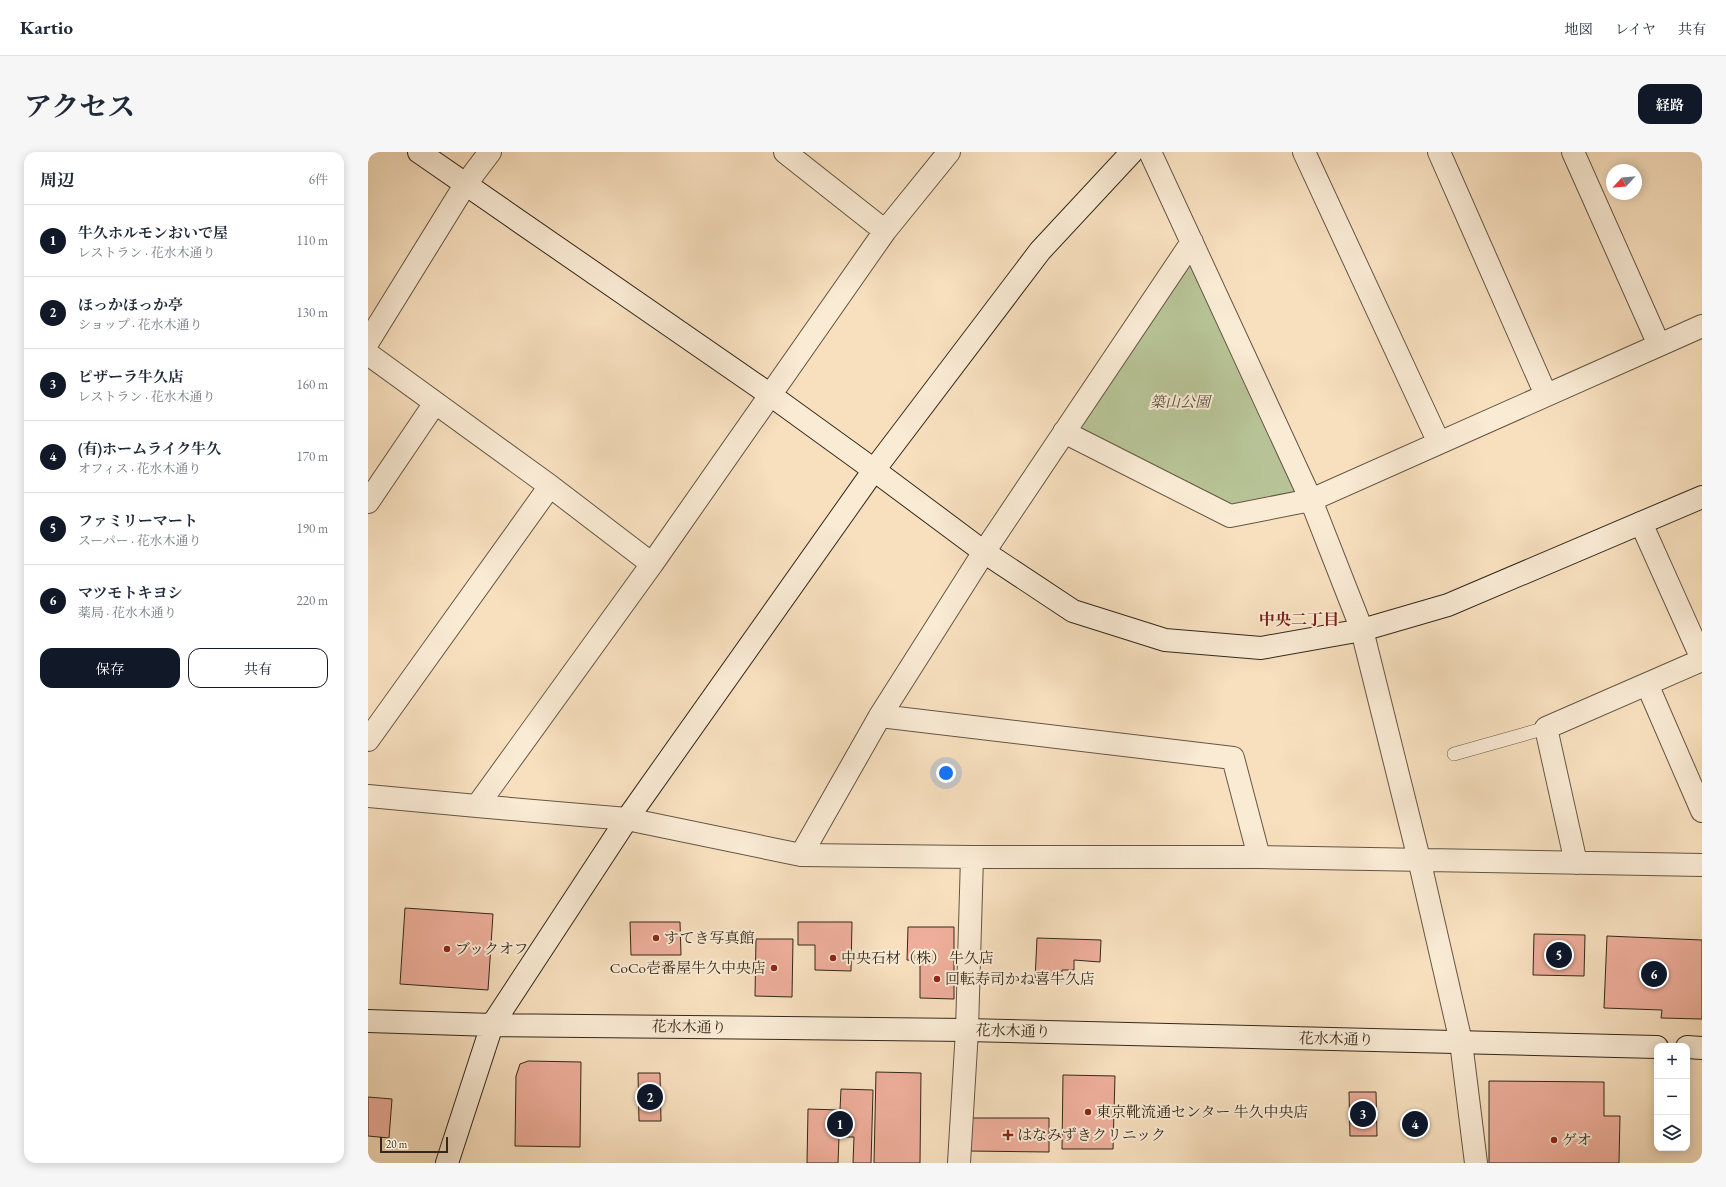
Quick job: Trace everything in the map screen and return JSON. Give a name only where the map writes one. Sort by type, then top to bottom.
[{"type":"street","points":[[418,152],[769,394],[984,552],[1073,612],[1165,640],[1261,648],[1362,630],[1448,605],[1702,497]]},
{"type":"street","points":[[368,342],[466,185],[490,152]]},
{"type":"street","points":[[477,806],[652,564],[769,394],[885,231],[949,152]]},
{"type":"street","points":[[448,1163],[492,1025],[627,818],[874,470],[1040,251],[1132,152]]},
{"type":"street","points":[[1150,152],[1311,500],[1362,630],[1461,1042],[1476,1163]]},
{"type":"street","points":[[1304,152],[1439,443]]},
{"type":"street","points":[[1439,152],[1546,395]]},
{"type":"street","points":[[1573,152],[1659,344]]},
{"type":"street","points":[[789,153],[885,231]]},
{"type":"street","points":[[801,855],[880,716],[984,552],[1192,242]]},
{"type":"street","points":[[1064,432],[1230,516],[1311,500],[1702,326]]},
{"type":"street","points":[[368,354],[550,486],[652,564]]},
{"type":"street","points":[[368,502],[435,403]]},
{"type":"street","points":[[368,740],[550,486]]},
{"type":"street","points":[[1576,863],[1546,728],[1702,659],[1641,523]]},
{"type":"street","points":[[1647,684],[1702,811]]},
{"type":"street","points":[[880,716],[1233,758],[1259,857]]},
{"type":"street","points":[[368,796],[627,818],[801,855],[972,857],[1259,857],[1702,866]]},
{"type":"street","points":[[959,1163],[966,1030],[972,857]]},
{"type":"street","name":"花水木通り","points":[[368,1021],[492,1025],[966,1030],[1654,1046]]},
{"type":"street","points":[[1690,1047],[1702,1048]]},
{"type":"lane","points":[[1454,754],[1546,728]]},
{"type":"green space","name":"築山公園","points":[[1192,242],[1311,500],[1230,516],[1064,432]]},
{"type":"building","name":"ブックオフ","points":[[405,908],[493,914],[488,990],[400,984]]},
{"type":"building","name":"すてき写真館","points":[[630,922],[680,922],[681,955],[631,955]]},
{"type":"building","name":"中央石材（株） 牛久店","points":[[798,922],[852,922],[851,971],[815,970],[815,945],[798,945]]},
{"type":"building","name":"回転寿司かね喜牛久店","points":[[908,927],[954,927],[954,999],[920,998],[920,961],[907,960]]},
{"type":"building","points":[[1534,934],[1585,935],[1584,976],[1533,975]]},
{"type":"building","points":[[1607,936],[1702,940],[1702,1019],[1661,1018],[1662,1010],[1604,1008]]},
{"type":"building","points":[[1037,938],[1101,940],[1100,962],[1074,960],[1074,970],[1062,970],[1062,981],[1035,980]]},
{"type":"building","name":"CoCo壱番屋牛久中央店","points":[[756,939],[793,939],[792,997],[755,996]]},
{"type":"building","points":[[528,1061],[581,1062],[580,1147],[515,1146],[516,1076],[520,1064]]},
{"type":"building","points":[[876,1072],[921,1073],[920,1163],[874,1163]]},
{"type":"building","points":[[638,1073],[660,1073],[661,1121],[639,1121]]},
{"type":"building","name":"東京靴流通センター 牛久中央店","points":[[1063,1075],[1115,1076],[1113,1149],[1062,1149]]},
{"type":"building","name":"ゲオ","points":[[1489,1081],[1604,1082],[1604,1116],[1620,1116],[1619,1163],[1489,1163]]},
{"type":"building","points":[[841,1089],[873,1090],[871,1163],[853,1163],[854,1137],[839,1137],[838,1163],[807,1163],[808,1109],[840,1110]]},
{"type":"building","points":[[1349,1092],[1376,1092],[1377,1136],[1350,1136]]},
{"type":"building","points":[[368,1097],[392,1099],[389,1138],[368,1136]]},
{"type":"building","name":"はなみずきクリニック","points":[[967,1118],[1049,1118],[1049,1152],[967,1151]]},
{"type":"place","name":"すてき写真館","points":[[656,938]]},
{"type":"place","name":"ブックオフ","points":[[447,949]]},
{"type":"place","name":"ファミリーマート","points":[[1559,955]]},
{"type":"place","name":"中央石材（株） 牛久店","points":[[833,958]]},
{"type":"place","name":"CoCo壱番屋牛久中央店","points":[[774,968]]},
{"type":"place","name":"マツモトキヨシ","points":[[1654,974]]},
{"type":"place","name":"回転寿司かね喜牛久店","points":[[937,979]]},
{"type":"place","name":"ほっかほっか亭","points":[[650,1097]]},
{"type":"place","name":"東京靴流通センター 牛久中央店","points":[[1088,1112]]},
{"type":"place","name":"ピザーラ牛久店","points":[[1363,1114]]},
{"type":"place","name":"牛久ホルモンおいで屋","points":[[840,1124]]},
{"type":"place","name":"(有)ホームライク牛久","points":[[1415,1124]]},
{"type":"place","name":"はなみずきクリニック","points":[[1008,1135]]},
{"type":"place","name":"ゲオ","points":[[1554,1140]]},
{"type":"district","name":"中央二丁目","points":[[1299,619]]}]
